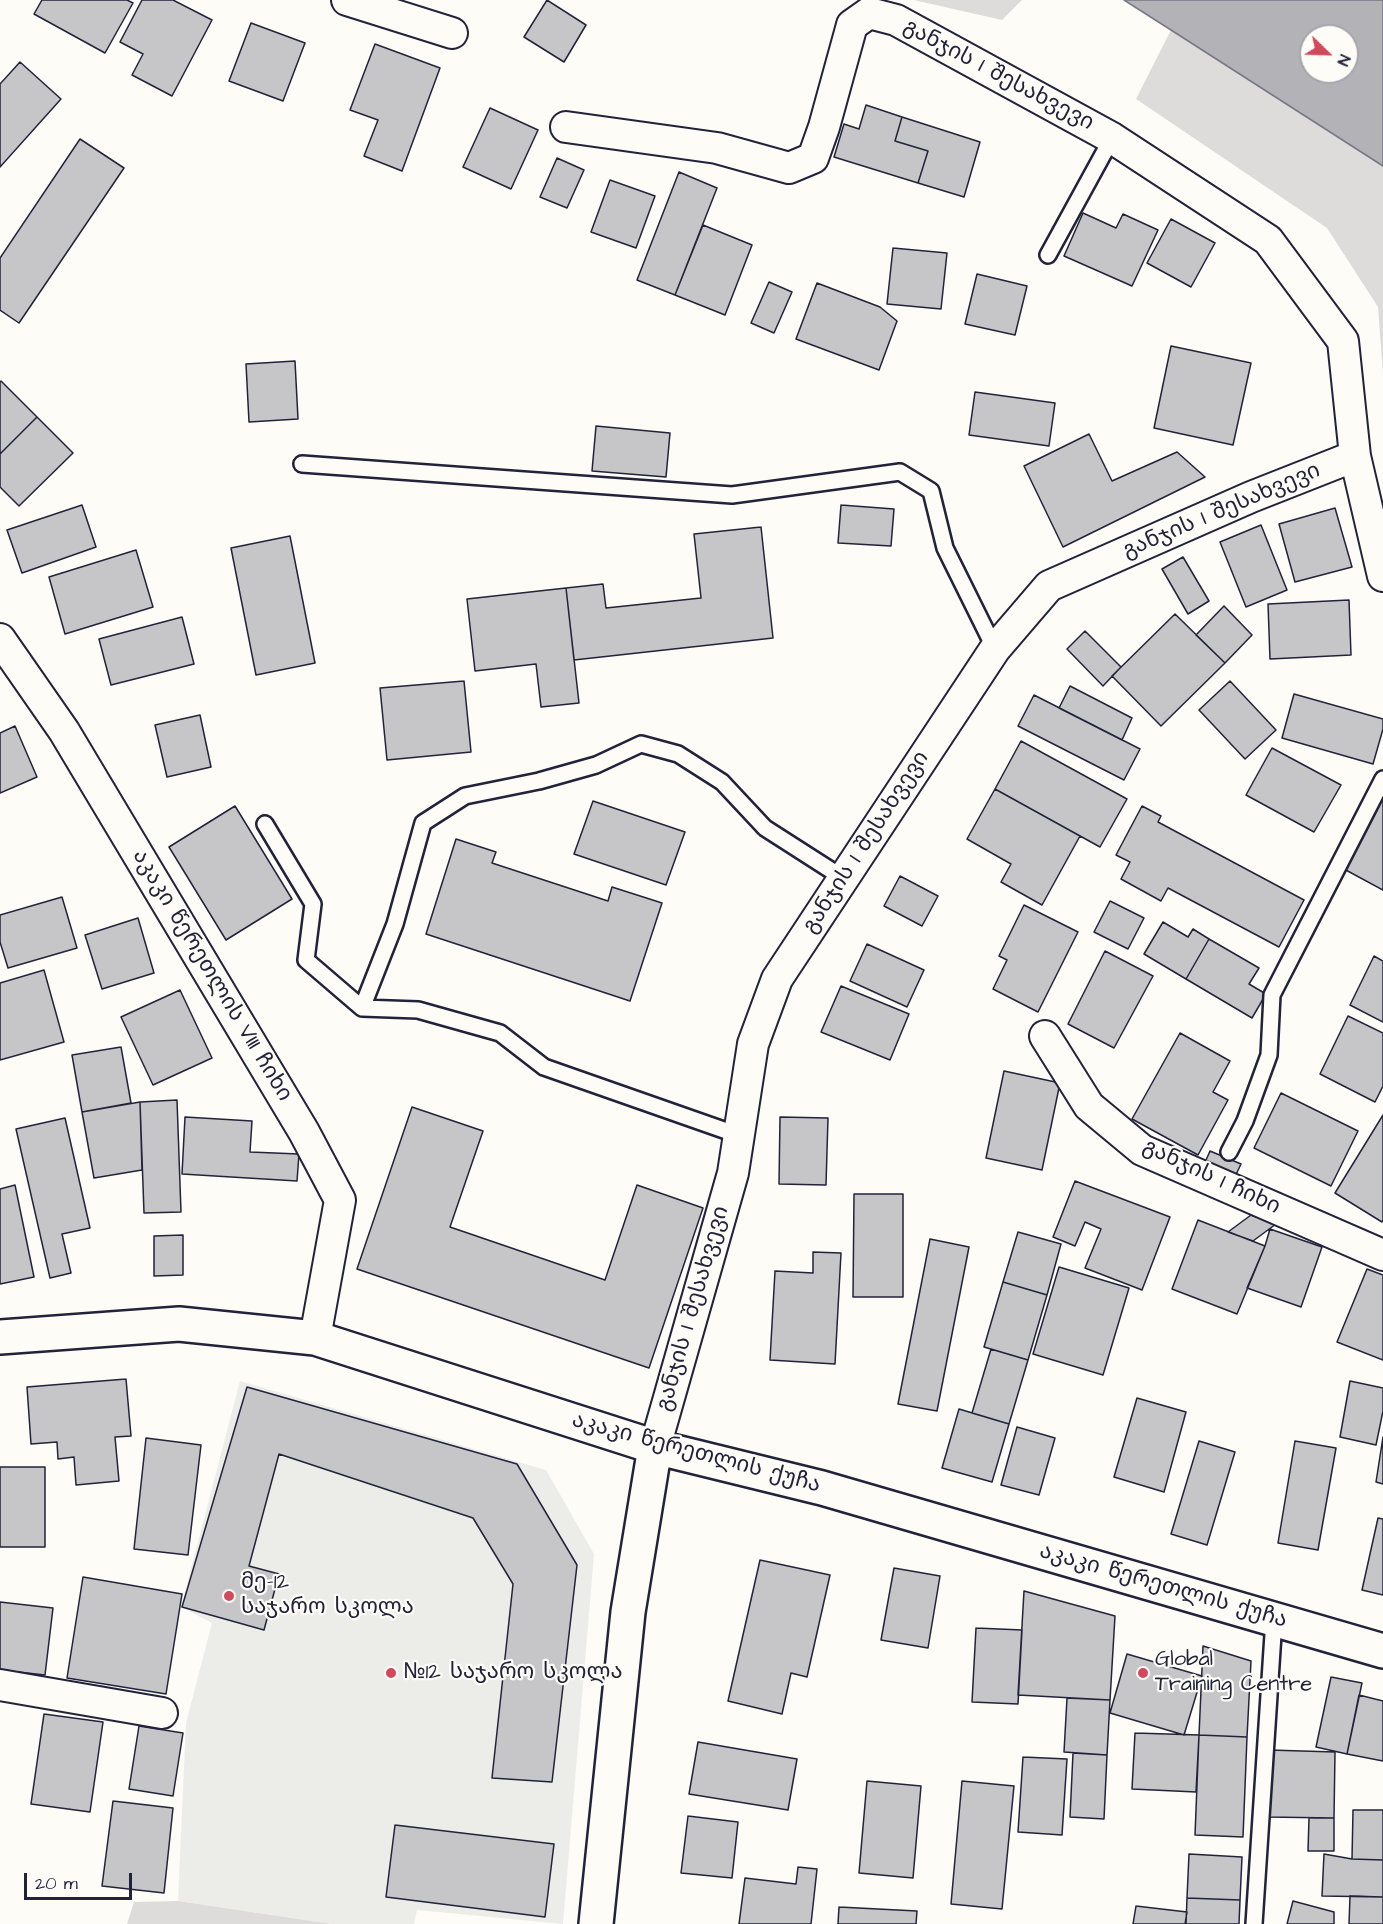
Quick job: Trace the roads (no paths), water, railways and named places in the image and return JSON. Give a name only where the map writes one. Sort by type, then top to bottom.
[{"type":"main road","name":"აკაკი წერეთლის ქუჩა","points":[[0,1337],[179,1324],[315,1338],[655,1447],[822,1488],[1383,1651]]},
{"type":"main road","points":[[596,1924],[628,1612],[655,1447]]},
{"type":"street","points":[[347,0],[452,33]]},
{"type":"street","name":"განჯის I შესახვევი","points":[[566,127],[717,148],[789,168],[813,158],[824,128],[852,25],[869,13],[896,20],[1112,138],[1268,240],[1343,341],[1355,456],[1383,576]]},
{"type":"street","name":"განჯის I შესახვევი","points":[[655,1447],[733,1173],[753,1044],[777,979],[995,649],[1049,586],[1251,497],[1355,456]]},
{"type":"street","name":"აკაკი წერეთლის VIII ჩიხი","points":[[0,639],[64,731],[304,1132],[340,1200],[315,1338]]},
{"type":"street","name":"განჯის I ჩიხი","points":[[1046,1036],[1089,1106],[1142,1150],[1383,1255]]},
{"type":"street","points":[[0,1685],[162,1713]]},
{"type":"lane","points":[[1048,255],[1112,138]]},
{"type":"lane","points":[[302,464],[732,495],[900,472],[931,491],[945,548],[995,649]]},
{"type":"lane","points":[[362,1008],[395,924],[423,823],[465,796],[539,781],[596,765],[641,744],[678,754],[722,782],[765,828],[843,878]]},
{"type":"lane","points":[[1229,1152],[1245,1121],[1269,1055],[1272,995],[1383,778]]},
{"type":"lane","points":[[265,824],[313,904],[306,960],[362,1008],[418,1010],[500,1032],[544,1067],[738,1135]]},
{"type":"lane","points":[[1254,1924],[1274,1619]]},
{"type":"place","name":"მე-12 საჯარო სკოლა","points":[[229,1596]]},
{"type":"place","name":"№12 საჯარო სკოლა","points":[[391,1673]]},
{"type":"place","name":"Global Training Centre","points":[[1143,1673]]}]
